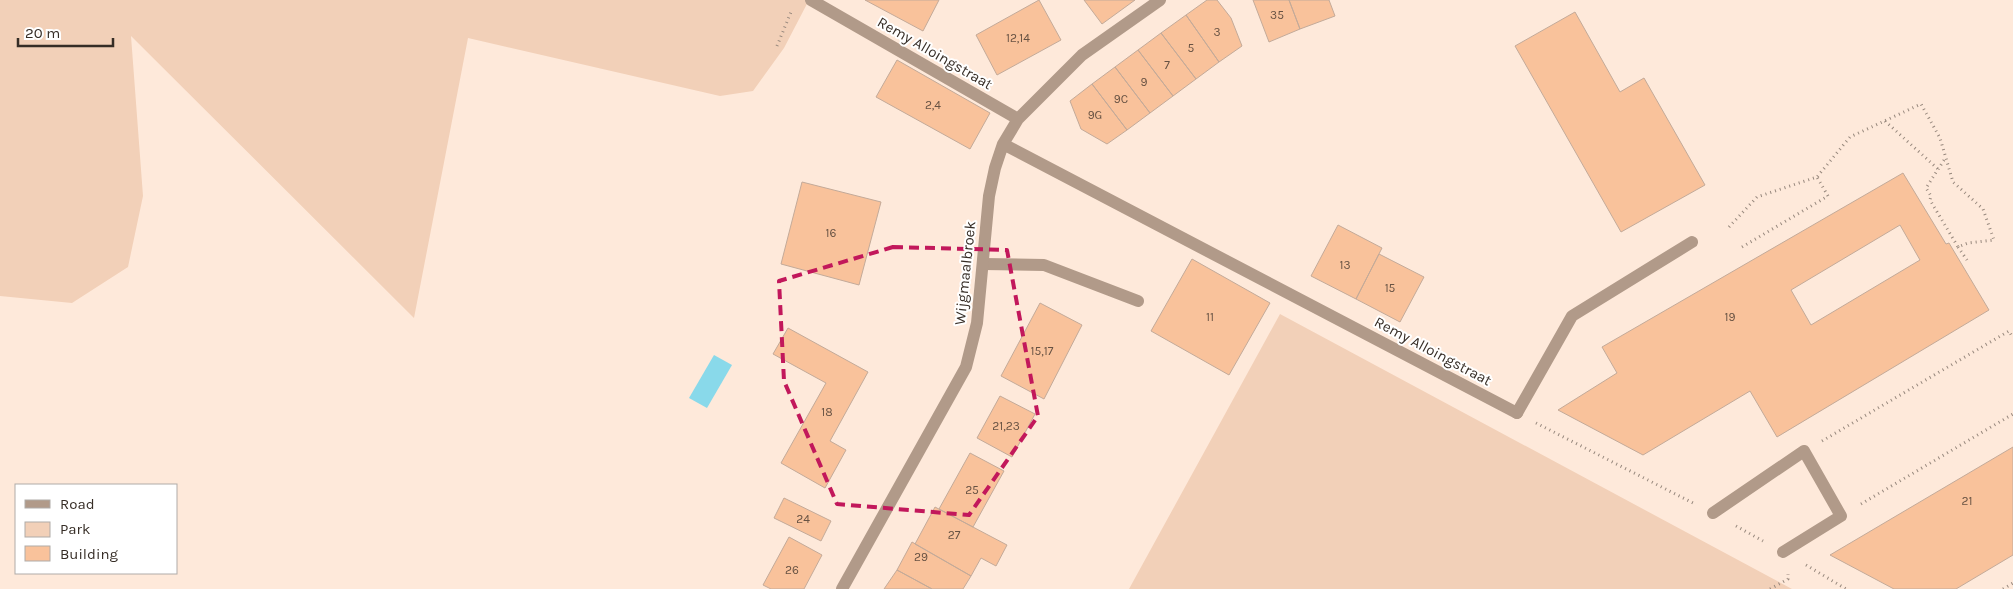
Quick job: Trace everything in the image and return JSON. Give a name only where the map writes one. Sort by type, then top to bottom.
[{"type":"street","name":"Remy Alloingstraat","points":[[811,0],[1018,119]]},
{"type":"street","name":"Wijgmaalbroek","points":[[842,589],[966,367],[978,323],[989,196],[994,168],[1003,144],[1018,119],[1082,55],[1160,0]]},
{"type":"street","name":"Remy Alloingstraat","points":[[1003,144],[1517,413]]},
{"type":"street","points":[[1517,413],[1572,316],[1692,242]]},
{"type":"street","points":[[983,264],[1044,266],[1138,301]]},
{"type":"street","points":[[1713,513],[1804,451],[1841,516],[1787,554]]},
{"type":"path","points":[[776,46],[792,11]]},
{"type":"path","points":[[1729,227],[1757,197],[1817,177],[1850,137],[1921,104],[1940,138],[1953,182],[1984,209],[1994,240],[1968,243],[1958,248]]},
{"type":"path","points":[[1885,121],[1938,169]]},
{"type":"path","points":[[1946,157],[1926,188],[1930,200],[1967,260]]},
{"type":"path","points":[[1742,247],[1828,196],[1817,177]]},
{"type":"path","points":[[1804,451],[2009,331],[2013,338]]},
{"type":"path","points":[[1517,413],[1713,513],[1846,589]]},
{"type":"path","points":[[1841,516],[2013,414]]},
{"type":"path","points":[[2003,589],[2013,583]]},
{"type":"highlighted area","points":[[893,247],[1007,250],[1038,416],[969,515],[837,504],[784,381],[779,281]]},
{"type":"green space","points":[[0,0],[809,0],[784,48],[753,91],[720,96],[468,38],[414,318],[131,36],[143,196],[128,267],[72,303],[0,296]]},
{"type":"green space","points":[[1280,314],[1792,589],[1129,589]]},
{"type":"water","points":[[714,355],[732,365],[707,408],[689,398]]},
{"type":"building","points":[[865,0],[939,0],[923,31]]},
{"type":"building","points":[[1039,0],[1061,40],[997,75],[976,35]]},
{"type":"building","points":[[1084,0],[1135,0],[1102,24]]},
{"type":"building","points":[[1207,0],[1217,0],[1231,18],[1242,46],[1219,62],[1186,15]]},
{"type":"building","points":[[1253,0],[1289,0],[1300,29],[1269,42]]},
{"type":"building","points":[[1289,0],[1329,0],[1335,16],[1300,29]]},
{"type":"building","points":[[1575,12],[1620,92],[1644,78],[1705,185],[1621,232],[1515,46]]},
{"type":"building","points":[[1186,15],[1219,62],[1196,79],[1161,33]]},
{"type":"building","points":[[1161,33],[1196,79],[1173,96],[1138,50]]},
{"type":"building","points":[[1138,50],[1173,96],[1150,113],[1115,67]]},
{"type":"building","points":[[897,60],[990,113],[970,149],[876,97]]},
{"type":"building","points":[[1115,67],[1150,113],[1127,130],[1092,84]]},
{"type":"building","points":[[1092,84],[1127,130],[1107,144],[1081,129],[1070,101]]},
{"type":"building","points":[[1903,173],[1946,244],[1949,243],[1989,310],[1777,437],[1750,391],[1643,455],[1558,410],[1617,373],[1602,347]],"holes":[[[1900,225],[1920,260],[1811,325],[1791,290]]]},
{"type":"building","points":[[802,182],[881,202],[859,285],[781,264]]},
{"type":"building","points":[[1338,225],[1382,248],[1356,299],[1311,276]]},
{"type":"building","points":[[1379,254],[1424,277],[1400,322],[1356,299]]},
{"type":"building","points":[[1192,259],[1270,303],[1229,375],[1151,331]]},
{"type":"building","points":[[1040,303],[1082,325],[1044,399],[1001,376]]},
{"type":"building","points":[[788,328],[868,372],[830,441],[846,450],[825,488],[781,463],[826,383],[773,354]]},
{"type":"building","points":[[1000,396],[1035,414],[1012,457],[977,438]]},
{"type":"building","points":[[2013,447],[2013,555],[1956,589],[1894,589],[1830,555]]},
{"type":"building","points":[[970,453],[1004,471],[973,527],[939,509]]},
{"type":"building","points":[[784,498],[831,521],[821,541],[774,518]]},
{"type":"building","points":[[935,507],[1007,545],[996,566],[981,558],[971,576],[915,544]]},
{"type":"building","points":[[789,537],[822,555],[804,589],[771,589],[763,585]]},
{"type":"building","points":[[912,542],[971,576],[963,589],[932,589],[897,570]]},
{"type":"building","points":[[897,570],[932,589],[884,589]]}]
